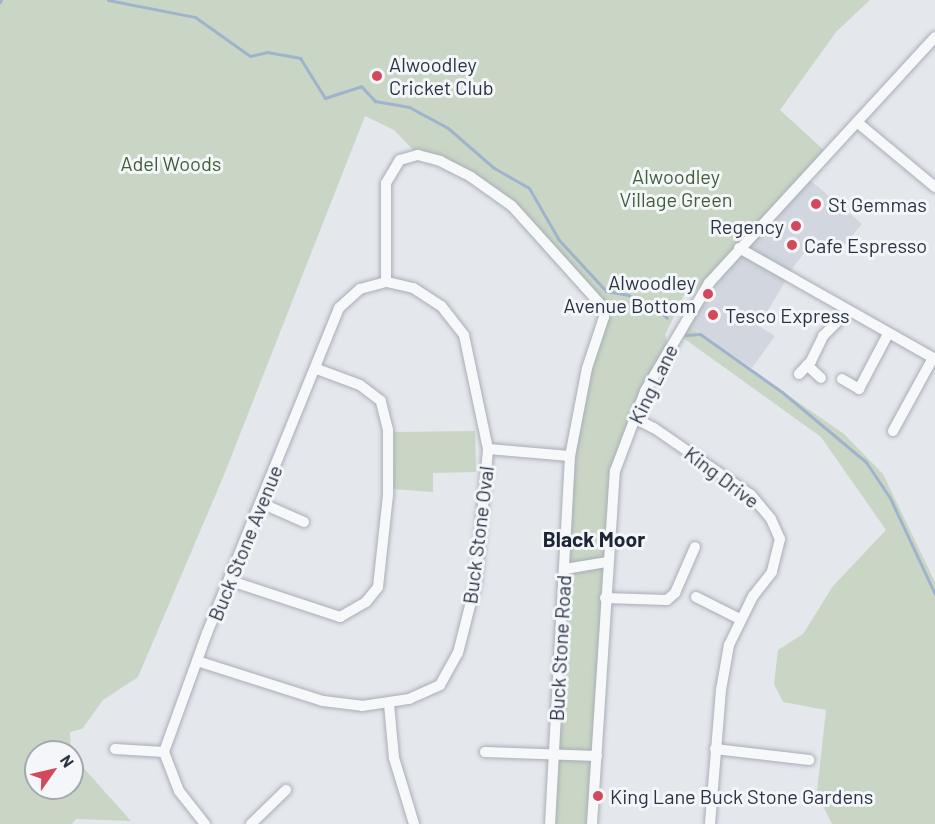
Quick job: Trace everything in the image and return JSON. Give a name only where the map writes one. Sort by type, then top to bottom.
[{"type":"street","name":"King Lane","points":[[592,824],[607,562],[615,471],[634,418],[665,355],[710,283],[739,248],[935,38]]},
{"type":"street","points":[[857,122],[935,187]]},
{"type":"street","name":"Buck Stone Road","points":[[386,282],[386,183],[400,160],[418,155],[440,160],[504,200],[603,307],[604,317],[587,368],[570,456],[550,824]]},
{"type":"street","points":[[739,248],[934,359],[893,431]]},
{"type":"street","name":"Buck Stone Avenue","points":[[164,752],[197,661],[317,369],[339,308],[360,289],[386,282]]},
{"type":"street","name":"Buck Stone Oval","points":[[386,282],[413,288],[441,306],[464,335],[488,450],[476,582],[458,652],[440,685],[388,704]]},
{"type":"street","points":[[799,374],[807,365],[823,336],[848,310]]},
{"type":"street","points":[[842,379],[859,389],[888,334]]},
{"type":"street","points":[[807,365],[821,378]]},
{"type":"street","points":[[231,581],[340,617],[366,602],[378,587],[388,495],[388,430],[381,401],[360,386],[317,369]]},
{"type":"street","name":"King Drive","points":[[634,418],[654,428],[751,495],[777,529],[780,549],[777,561],[740,619],[729,645],[715,749],[710,824]]},
{"type":"street","points":[[488,450],[570,456]]},
{"type":"street","points":[[261,503],[304,522]]},
{"type":"street","points":[[605,598],[666,600],[675,593],[695,547]]},
{"type":"street","points":[[564,569],[607,562]]},
{"type":"street","points":[[696,597],[740,619]]},
{"type":"street","points":[[197,661],[323,701],[362,706],[388,704],[394,758],[414,824]]},
{"type":"street","points":[[115,749],[164,752],[179,791],[205,824]]},
{"type":"street","points":[[715,749],[809,760]]},
{"type":"street","points":[[485,752],[597,756]]},
{"type":"street","points":[[251,824],[286,790]]},
{"type":"shaded area","points":[[810,180],[862,224],[838,252],[816,238],[794,266],[759,326],[775,336],[752,368],[688,326],[723,275]]},
{"type":"green space","points":[[0,0],[870,0],[836,32],[780,110],[827,153],[768,211],[697,290],[686,291],[665,335],[669,348],[615,471],[592,824],[550,824],[570,456],[603,307],[512,206],[471,177],[418,155],[394,130],[365,116],[224,475],[138,677],[103,700],[82,729],[70,732],[70,740],[24,740],[24,800],[84,800],[84,768],[131,821],[76,819],[72,824],[0,824]]},
{"type":"green space","points":[[688,326],[844,434],[883,474],[935,582],[935,824],[832,824],[820,800],[816,800],[826,710],[783,702],[774,684],[778,650],[803,634],[833,586],[886,530],[821,437],[682,337]]},
{"type":"green space","points":[[475,431],[476,472],[433,473],[433,492],[393,489],[394,432]]},
{"type":"waterway","points":[[108,0],[195,17],[250,56],[267,52],[300,58],[325,98],[361,86],[375,101],[409,107],[448,128],[494,168],[529,188],[559,240],[606,291],[628,295],[657,309],[667,318]]},
{"type":"waterway","points":[[686,335],[700,334],[782,392],[866,462],[890,498],[935,594]]},
{"type":"place","name":"Alwoodley Cricket Club","points":[[377,76]]},
{"type":"place","name":"St Gemmas","points":[[816,204]]},
{"type":"place","name":"Regency","points":[[796,226]]},
{"type":"place","name":"Cafe Espresso","points":[[792,245]]},
{"type":"place","name":"Alwoodley Avenue Bottom","points":[[708,294]]},
{"type":"place","name":"Tesco Express","points":[[713,315]]},
{"type":"place","name":"King Lane Buck Stone Gardens","points":[[598,796]]},
{"type":"district","name":"Black Moor","points":[[594,539]]},
{"type":"park label","name":"Adel Woods","points":[[171,163]]},
{"type":"park label","name":"Alwoodley Village Green","points":[[676,188]]}]
